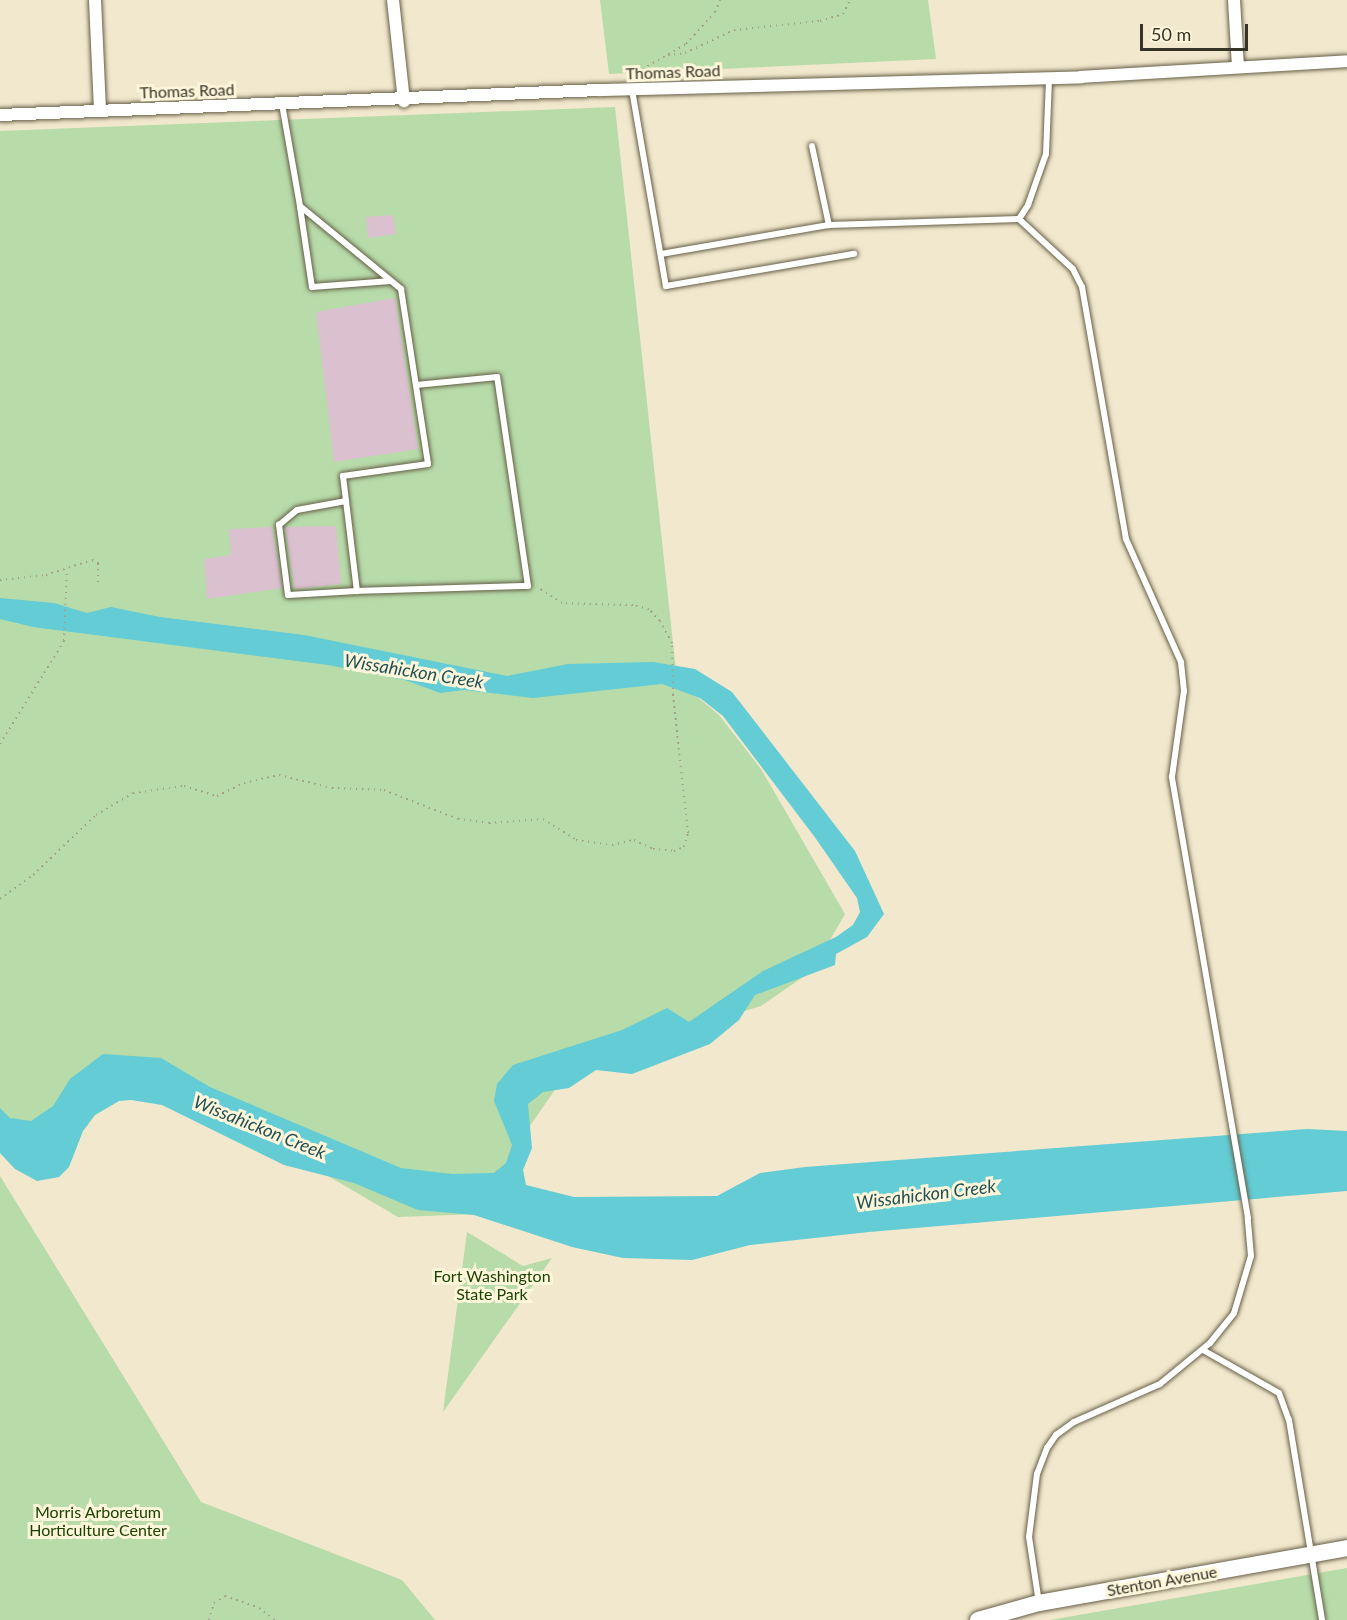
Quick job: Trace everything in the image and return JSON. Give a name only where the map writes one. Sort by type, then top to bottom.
[{"type":"main road","name":"Stenton Avenue","points":[[978,1620],[1039,1603],[1347,1548]]},
{"type":"street","points":[[95,0],[100,111]]},
{"type":"street","points":[[393,0],[404,100]]},
{"type":"street","points":[[1234,0],[1238,67]]},
{"type":"street","name":"Thomas Road","points":[[0,115],[632,90],[1049,78],[1347,61]]},
{"type":"lane","points":[[1019,219],[1029,205],[1046,154],[1049,78]]},
{"type":"lane","points":[[632,90],[666,286],[854,254]]},
{"type":"lane","points":[[282,104],[312,288],[391,281]]},
{"type":"lane","points":[[812,146],[829,225]]},
{"type":"lane","points":[[300,206],[401,290],[428,464],[343,476],[357,591]]},
{"type":"lane","points":[[661,254],[829,225],[1019,219],[1073,269],[1082,287],[1126,539],[1181,663],[1184,691],[1172,777],[1248,1218],[1251,1256],[1241,1298],[1224,1328],[1203,1350],[1160,1384],[1065,1428],[1047,1448],[1035,1484],[1029,1538],[1039,1603]]},
{"type":"lane","points":[[346,501],[297,510],[279,525],[288,595],[528,586],[497,377],[416,385]]},
{"type":"lane","points":[[1203,1350],[1279,1393],[1289,1420],[1322,1620]]},
{"type":"path","points":[[632,90],[632,74],[668,55],[705,25],[720,0]]},
{"type":"path","points":[[668,55],[685,53],[734,30],[820,21],[843,14],[850,0]]},
{"type":"path","points":[[0,580],[67,569],[92,560],[98,563],[98,585]]},
{"type":"path","points":[[0,744],[64,641],[67,569]]},
{"type":"path","points":[[0,899],[33,875],[96,815],[133,793],[184,786],[217,796],[244,783],[279,775],[323,787],[384,790],[458,819],[489,823],[543,819],[576,840],[612,845],[634,840],[653,849],[674,851],[688,842],[688,833],[673,695],[672,643],[649,609],[574,606],[562,603],[540,587],[528,586]]},
{"type":"path","points":[[209,1620],[214,1603],[225,1596],[259,1608],[275,1620]]},
{"type":"green space","points":[[600,0],[928,0],[936,59],[609,74]]},
{"type":"green space","points":[[615,107],[677,680],[719,715],[761,769],[845,914],[812,971],[761,1006],[698,1025],[563,1078],[521,1139],[526,1212],[398,1217],[141,1066],[98,1083],[88,1125],[51,1158],[0,1115],[0,131]]},
{"type":"green space","name":"Morris Arboretum Horticulture Center","points":[[0,1176],[201,1502],[402,1580],[435,1620],[0,1620]]},
{"type":"green space","name":"Fort Washington State Park","points":[[467,1232],[523,1266],[552,1258],[443,1412]]},
{"type":"green space","points":[[1347,1568],[1347,1620],[1050,1620]]},
{"type":"water","name":"Wissahickon Creek","points":[[0,598],[54,603],[87,613],[111,607],[160,617],[304,635],[507,676],[568,664],[653,662],[695,669],[732,692],[855,851],[884,914],[867,937],[836,954],[835,965],[755,995],[739,1020],[710,1044],[632,1074],[596,1070],[569,1088],[543,1092],[528,1104],[532,1148],[523,1170],[526,1185],[574,1197],[717,1196],[760,1173],[805,1167],[1307,1129],[1347,1131],[1347,1191],[869,1232],[750,1245],[692,1260],[623,1258],[572,1247],[474,1215],[418,1210],[354,1183],[284,1165],[162,1105],[131,1100],[119,1101],[95,1115],[83,1131],[69,1167],[59,1177],[37,1181],[15,1169],[0,1153],[0,1108],[10,1118],[31,1121],[53,1106],[70,1079],[103,1054],[161,1058],[210,1087],[401,1168],[452,1174],[494,1173],[506,1163],[512,1145],[494,1101],[497,1084],[513,1065],[622,1030],[667,1008],[689,1022],[763,971],[836,937],[853,925],[860,912],[857,898],[814,836],[723,716],[700,698],[662,684],[533,698],[464,690],[440,693],[405,680],[328,665],[33,627],[0,619]]},
{"type":"building","points":[[393,215],[396,234],[368,238],[366,217]]},
{"type":"building","points":[[395,298],[418,449],[334,462],[316,312]]},
{"type":"building","points":[[336,526],[341,584],[295,589],[285,527]]},
{"type":"building","points":[[272,527],[282,588],[207,599],[204,559],[231,555],[229,529]]}]
